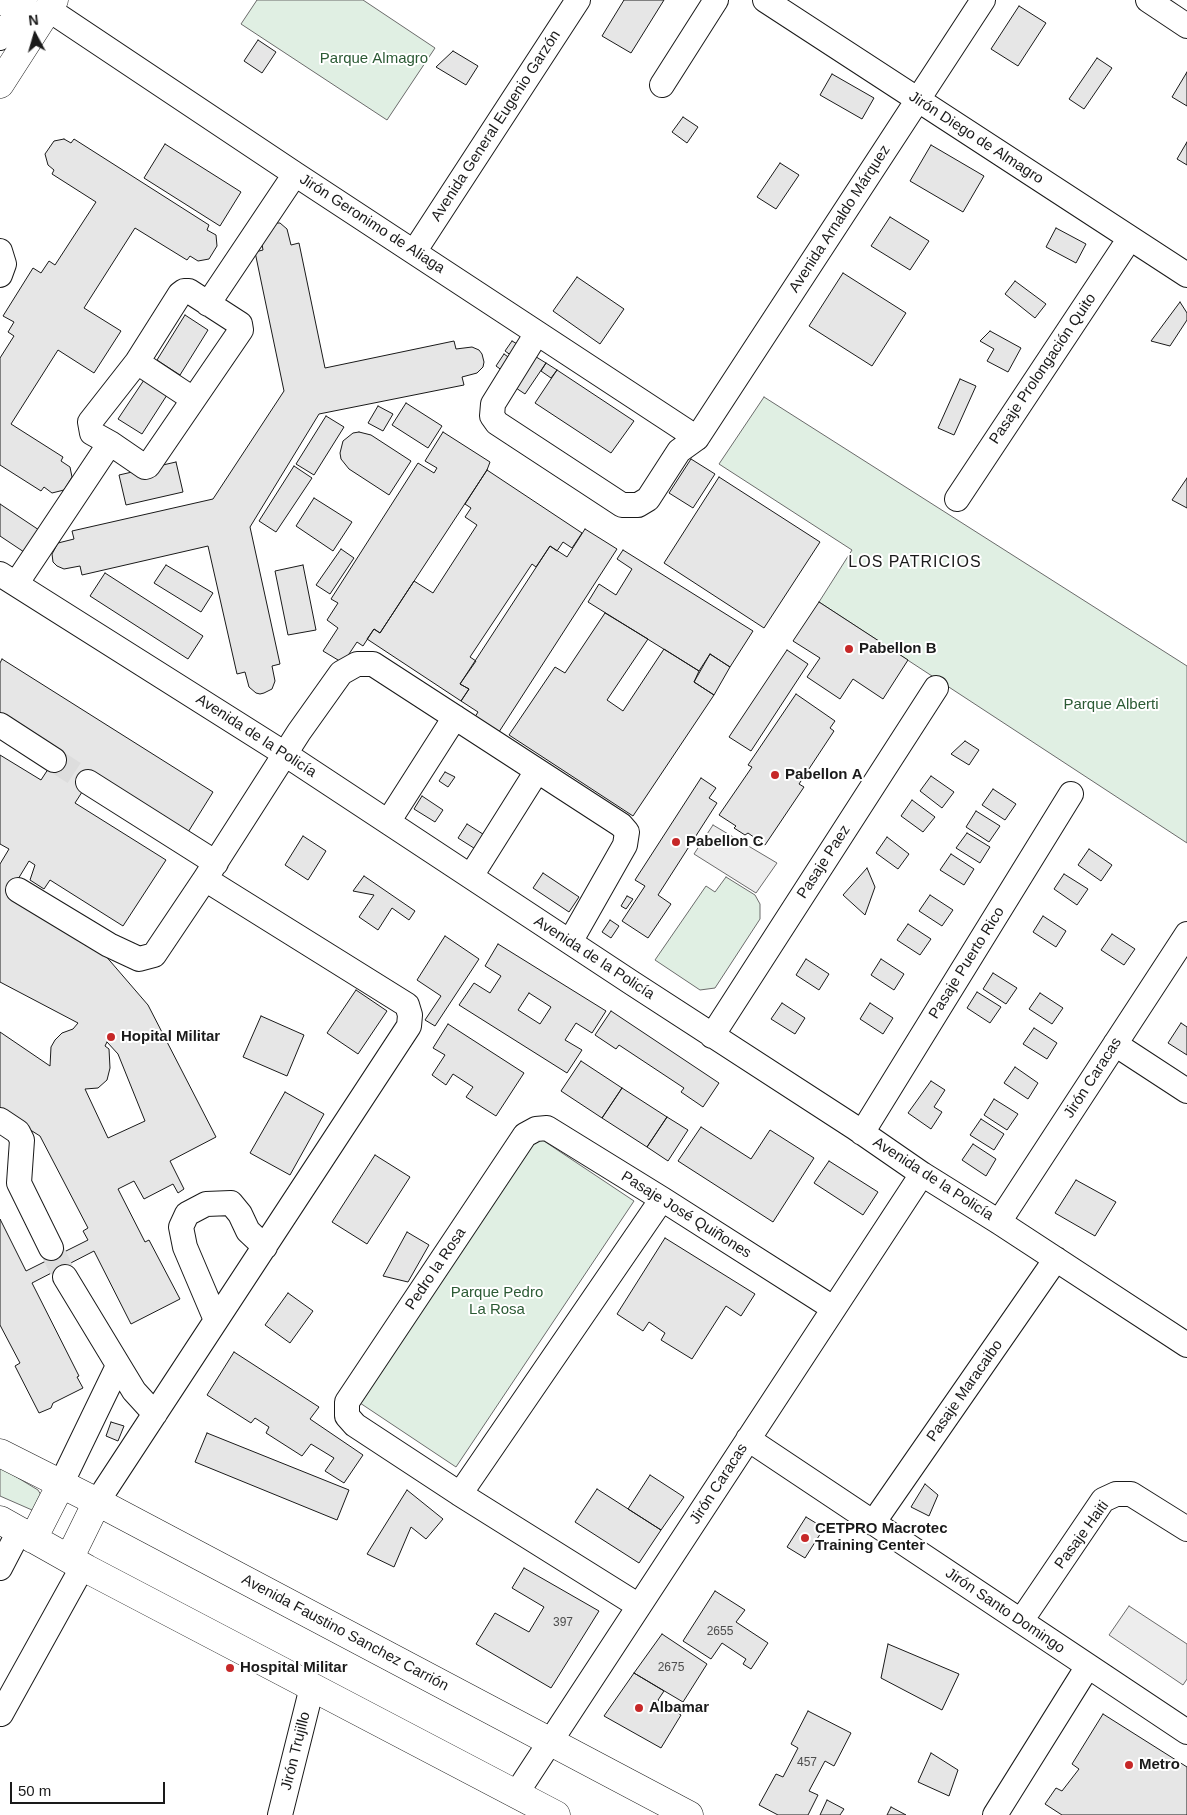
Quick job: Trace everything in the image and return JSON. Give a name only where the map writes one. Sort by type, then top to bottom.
[{"type":"main road","points":[[0,84],[42,3]]},
{"type":"main road","name":"Avenida Faustino Sanchez Carrión","points":[[0,1453],[97,1502],[689,1815]]},
{"type":"main road","points":[[61,1484],[12,1535],[52,1556],[76,1562],[556,1815]]},
{"type":"main road","points":[[76,1562],[97,1502]]},
{"type":"street","name":"Avenida General Eugenio Garzón","points":[[414,252],[578,0]]},
{"type":"street","points":[[662,85],[716,0]]},
{"type":"street","name":"Jirón Diego de Almagro","points":[[766,0],[1187,275]]},
{"type":"street","name":"Avenida Arnaldo Márquez","points":[[537,333],[493,404],[492,416],[497,423],[622,505],[638,505],[648,499],[680,451],[697,438],[983,0]]},
{"type":"street","points":[[1148,0],[1187,26]]},
{"type":"street","name":"Jirón Geronimo de Aliaga","points":[[42,3],[295,174],[697,438]]},
{"type":"street","points":[[0,38],[42,3]]},
{"type":"street","points":[[208,304],[295,174]]},
{"type":"street","name":"Pasaje Prolongación Quito","points":[[957,499],[1130,238]]},
{"type":"street","points":[[0,251],[4,264],[0,275]]},
{"type":"street","points":[[189,291],[240,324],[241,330],[148,466],[145,466],[92,433],[90,422],[137,362],[180,294],[189,291]]},
{"type":"street","points":[[137,362],[193,399]]},
{"type":"street","points":[[4,577],[110,443]]},
{"type":"street","name":"Avenida de la Policía","points":[[4,577],[286,754],[922,1174],[1187,1345]]},
{"type":"street","points":[[18,890],[109,946],[139,959],[154,955],[341,673],[357,664],[374,664],[621,825],[627,832],[625,844],[570,942]]},
{"type":"street","name":"Pasaje Paez","points":[[712,1036],[936,688]]},
{"type":"street","points":[[388,822],[455,717]]},
{"type":"street","points":[[0,725],[54,760]]},
{"type":"street","points":[[471,876],[537,771]]},
{"type":"street","points":[[88,782],[210,871],[407,1005],[410,1015],[410,1026],[97,1502]]},
{"type":"street","name":"Pasaje Puerto Rico","points":[[862,1133],[1071,794]]},
{"type":"street","name":"Jirón Caracas","points":[[999,1222],[1187,934]]},
{"type":"street","points":[[1115,1044],[1187,1091]]},
{"type":"street","points":[[0,1120],[18,1132],[22,1140],[19,1183],[51,1248]]},
{"type":"street","name":"Pasaje José Quiñones","points":[[536,1129],[547,1128],[833,1308]]},
{"type":"street","name":"Pedro la Rosa","points":[[460,1494],[355,1425],[347,1416],[347,1402],[526,1135],[536,1129]]},
{"type":"street","name":"Jirón Caracas","points":[[516,1794],[922,1174]]},
{"type":"street","points":[[639,1606],[460,1494],[662,1199]]},
{"type":"street","points":[[216,1320],[185,1247],[181,1227],[187,1214],[206,1204],[231,1203],[240,1214],[248,1231],[265,1246]]},
{"type":"street","name":"Pasaje Maracaibo","points":[[873,1523],[1056,1259]]},
{"type":"street","points":[[65,1277],[134,1391],[155,1414]]},
{"type":"street","points":[[61,1484],[118,1366]]},
{"type":"street","name":"Jirón Santo Domingo","points":[[748,1439],[1187,1732]]},
{"type":"street","name":"Pasaje Haiti","points":[[1021,1621],[1103,1500],[1116,1494],[1131,1494],[1187,1529]]},
{"type":"street","points":[[0,1568],[12,1535]]},
{"type":"street","points":[[1,1714],[76,1562]]},
{"type":"street","points":[[995,1815],[1088,1666]]},
{"type":"street","name":"Jirón Trujillo","points":[[280,1815],[312,1687]]},
{"type":"green space","name":"Parque Almagro","points":[[257,0],[363,0],[435,48],[387,120],[241,24]]},
{"type":"green space","name":"Parque Alberti","points":[[764,397],[1187,666],[1187,843],[819,602],[852,550],[719,464]]},
{"type":"green space","points":[[726,877],[755,895],[760,904],[760,919],[715,988],[700,990],[655,960],[706,886],[715,892]]},
{"type":"green space","name":"Parque Pedro La Rosa","points":[[538,1137],[634,1201],[456,1467],[360,1403]]},
{"type":"green space","points":[[0,1467],[38,1490],[41,1495],[37,1506],[32,1510],[0,1496]]},
{"type":"shaded area","points":[[713,825],[777,863],[756,893],[694,854]]},
{"type":"shaded area","points":[[1129,1606],[1187,1644],[1187,1679],[1183,1685],[1109,1635]]},
{"type":"building","points":[[624,0],[664,0],[631,53],[602,36]]},
{"type":"building","points":[[1019,6],[1046,23],[1018,66],[991,49]]},
{"type":"building","points":[[258,40],[276,52],[262,73],[244,61]]},
{"type":"building","points":[[453,51],[478,66],[466,85],[436,67]]},
{"type":"building","points":[[1097,58],[1112,68],[1084,109],[1069,99]]},
{"type":"building","points":[[1187,72],[1187,106],[1172,97]]},
{"type":"building","points":[[832,74],[874,98],[862,119],[820,95]]},
{"type":"building","points":[[683,117],[698,127],[687,143],[672,132]]},
{"type":"building","points":[[64,139],[71,143],[74,139],[209,225],[207,230],[216,235],[217,246],[209,259],[198,261],[190,256],[187,260],[135,228],[84,308],[121,331],[94,373],[58,350],[11,424],[63,457],[61,461],[70,467],[72,477],[64,490],[52,493],[44,487],[41,491],[0,465],[0,358],[14,336],[8,332],[14,322],[3,316],[33,268],[41,273],[49,261],[55,265],[96,202],[52,174],[54,170],[48,165],[45,154],[54,141]]},
{"type":"building","points":[[1187,142],[1187,165],[1177,159]]},
{"type":"building","points":[[165,144],[241,192],[220,226],[144,178]]},
{"type":"building","points":[[931,145],[984,176],[963,212],[910,181]]},
{"type":"building","points":[[780,163],[799,175],[776,209],[757,197]]},
{"type":"building","points":[[890,217],[929,241],[910,270],[871,246]]},
{"type":"building","points":[[276,223],[280,223],[287,229],[291,245],[299,243],[325,368],[454,341],[456,349],[472,347],[479,350],[484,362],[483,367],[477,373],[462,377],[464,385],[319,414],[250,527],[280,664],[272,666],[275,681],[272,689],[260,694],[249,687],[245,672],[237,674],[208,546],[82,575],[80,566],[64,569],[57,566],[53,562],[52,554],[58,543],[74,539],[72,531],[213,499],[284,391],[255,252],[263,250],[261,239]]},
{"type":"building","points":[[1056,228],[1086,244],[1076,263],[1046,247]]},
{"type":"building","points":[[843,273],[906,313],[872,366],[809,326]]},
{"type":"building","points":[[577,277],[624,309],[600,344],[553,311]]},
{"type":"building","points":[[1015,281],[1046,304],[1035,318],[1005,294]]},
{"type":"building","points":[[1180,302],[1187,313],[1187,320],[1170,346],[1151,341]]},
{"type":"building","points":[[185,315],[208,330],[180,375],[157,360]]},
{"type":"building","points":[[990,331],[1021,348],[1008,372],[987,361],[994,349],[980,341]]},
{"type":"building","points":[[512,341],[519,345],[512,356],[505,351]]},
{"type":"building","points":[[504,354],[511,359],[503,371],[496,366]]},
{"type":"building","points":[[533,355],[546,363],[525,394],[513,386]]},
{"type":"building","points":[[546,363],[557,370],[551,378],[541,371]]},
{"type":"building","points":[[557,370],[634,421],[611,453],[535,403]]},
{"type":"building","points":[[960,379],[976,386],[954,435],[938,428]]},
{"type":"building","points":[[144,380],[167,395],[142,434],[118,419]]},
{"type":"building","points":[[406,403],[442,426],[428,448],[392,425]]},
{"type":"building","points":[[378,406],[393,414],[383,431],[368,423]]},
{"type":"building","points":[[326,416],[344,427],[314,475],[296,464]]},
{"type":"building","points":[[359,432],[371,435],[411,461],[389,495],[349,469],[341,459],[340,453],[343,441],[353,433]]},
{"type":"building","points":[[443,432],[490,462],[487,470],[380,633],[374,629],[363,646],[357,642],[343,663],[323,651],[338,628],[327,620],[338,603],[331,599],[418,463],[434,473],[437,468],[425,461]]},
{"type":"building","points":[[691,459],[715,474],[693,508],[669,493]]},
{"type":"building","points":[[176,462],[183,492],[126,505],[119,475]]},
{"type":"building","points":[[294,466],[312,478],[276,532],[259,521]]},
{"type":"building","points":[[487,470],[582,533],[572,548],[563,542],[557,551],[550,546],[536,567],[532,564],[470,657],[476,661],[460,684],[469,689],[461,701],[367,639],[374,629],[380,633],[414,581],[433,593],[477,525],[465,517],[471,508],[465,504]]},
{"type":"building","points":[[719,477],[820,542],[764,628],[664,563]]},
{"type":"building","points":[[1187,478],[1187,508],[1172,500]]},
{"type":"building","points":[[314,498],[352,522],[333,551],[296,526]]},
{"type":"building","points":[[0,504],[39,530],[24,552],[0,536]]},
{"type":"building","points":[[585,529],[617,549],[497,735],[473,720],[478,712],[461,701],[469,689],[460,684],[550,546],[567,557]]},
{"type":"building","points":[[341,549],[354,558],[330,594],[316,585]]},
{"type":"building","points":[[623,550],[753,631],[730,667],[710,654],[699,671],[588,602],[599,584],[616,595],[632,569],[617,559]]},
{"type":"building","points":[[166,565],[213,593],[201,612],[154,583]]},
{"type":"building","points":[[303,565],[316,630],[288,635],[275,571]]},
{"type":"building","points":[[105,573],[203,636],[188,659],[90,596]]},
{"type":"building","name":"Pabellon B","points":[[819,602],[908,660],[883,699],[853,679],[840,699],[807,677],[820,658],[793,641]]},
{"type":"building","points":[[605,613],[648,639],[607,700],[623,711],[664,649],[699,671],[694,682],[714,695],[633,816],[509,735],[555,667],[565,673]]},
{"type":"building","points":[[787,650],[808,664],[751,751],[729,737]]},
{"type":"building","points":[[710,654],[730,667],[714,695],[694,682]]},
{"type":"building","name":"Hopital Militar","points":[[2,659],[213,792],[185,837],[91,778],[75,803],[166,860],[123,926],[50,880],[44,889],[30,880],[35,865],[29,861],[9,894],[104,954],[148,1005],[216,1137],[170,1161],[184,1189],[178,1193],[173,1184],[144,1199],[134,1181],[118,1189],[145,1242],[149,1240],[180,1299],[131,1324],[94,1251],[32,1283],[79,1376],[77,1377],[83,1388],[53,1403],[51,1408],[39,1413],[15,1366],[20,1363],[0,1325],[0,1219],[26,1271],[88,1240],[83,1231],[88,1228],[40,1136],[0,1111],[0,1032],[50,1066],[51,1047],[55,1040],[62,1033],[73,1029],[78,1023],[0,982],[0,864],[9,849],[0,844],[0,755],[41,780],[56,757],[0,722],[0,663]],"holes":[[[107,1042],[118,1054],[145,1121],[108,1138],[85,1089],[98,1088],[107,1080],[110,1068],[109,1049],[105,1046]]]},
{"type":"building","name":"Pabellon A","points":[[796,694],[835,721],[830,728],[834,731],[799,784],[804,787],[765,845],[748,833],[745,835],[734,828],[736,826],[719,815],[752,767],[748,765]]},
{"type":"building","points":[[965,741],[979,750],[969,765],[951,754]]},
{"type":"building","points":[[445,772],[455,777],[448,787],[439,781]]},
{"type":"building","points":[[931,776],[954,792],[942,808],[920,791]]},
{"type":"building","name":"Pabellon C","points":[[701,778],[716,788],[709,798],[717,803],[658,895],[671,904],[648,938],[622,921],[645,886],[635,880]]},
{"type":"building","points":[[993,789],[1016,804],[1005,820],[982,805]]},
{"type":"building","points":[[422,796],[443,810],[435,822],[414,809]]},
{"type":"building","points":[[912,800],[935,817],[923,832],[901,816]]},
{"type":"building","points":[[976,811],[1000,826],[989,842],[966,827]]},
{"type":"building","points":[[467,824],[486,836],[477,850],[458,838]]},
{"type":"building","points":[[967,833],[990,847],[980,863],[956,848]]},
{"type":"building","points":[[303,836],[326,851],[308,880],[285,865]]},
{"type":"building","points":[[887,837],[909,854],[898,869],[876,853]]},
{"type":"building","points":[[1089,849],[1112,865],[1101,881],[1078,865]]},
{"type":"building","points":[[951,854],[974,869],[964,885],[940,870]]},
{"type":"building","points":[[867,868],[875,887],[865,915],[843,895]]},
{"type":"building","points":[[543,873],[579,897],[569,912],[533,888]]},
{"type":"building","points":[[1064,874],[1088,889],[1077,905],[1054,889]]},
{"type":"building","points":[[364,876],[415,911],[409,920],[392,908],[378,930],[359,917],[374,895],[353,891]]},
{"type":"building","points":[[930,895],[953,910],[942,926],[919,911]]},
{"type":"building","points":[[627,896],[633,899],[626,909],[621,906]]},
{"type":"building","points":[[1043,916],[1066,931],[1056,947],[1033,932]]},
{"type":"building","points":[[610,920],[619,926],[611,938],[602,932]]},
{"type":"building","points":[[908,924],[931,939],[920,955],[897,940]]},
{"type":"building","points":[[1112,934],[1135,949],[1124,965],[1101,950]]},
{"type":"building","points":[[445,936],[479,959],[435,1026],[425,1020],[441,996],[417,980]]},
{"type":"building","points":[[498,944],[606,1011],[592,1033],[576,1023],[565,1040],[582,1050],[567,1073],[459,1005],[474,983],[490,993],[501,976],[485,966]],"holes":[[[529,993],[551,1007],[540,1024],[518,1010]]]},
{"type":"building","points":[[806,959],[829,974],[819,990],[796,975]]},
{"type":"building","points":[[881,959],[904,974],[894,990],[871,975]]},
{"type":"building","points":[[993,973],[1017,988],[1006,1004],[983,989]]},
{"type":"building","points":[[356,990],[387,1011],[358,1054],[327,1033]]},
{"type":"building","points":[[977,992],[1001,1007],[990,1023],[967,1008]]},
{"type":"building","points":[[1040,993],[1063,1008],[1052,1024],[1029,1009]]},
{"type":"building","points":[[782,1003],[805,1018],[795,1034],[771,1019]]},
{"type":"building","points":[[870,1003],[893,1018],[883,1034],[860,1019]]},
{"type":"building","points":[[611,1011],[719,1083],[703,1107],[681,1092],[684,1088],[619,1045],[616,1049],[595,1035]]},
{"type":"building","points":[[261,1016],[304,1035],[287,1076],[243,1057]]},
{"type":"building","points":[[1181,1023],[1187,1027],[1187,1055],[1168,1043]]},
{"type":"building","points":[[448,1024],[524,1073],[496,1116],[466,1097],[473,1087],[453,1074],[446,1085],[432,1075],[445,1055],[433,1048]]},
{"type":"building","points":[[1034,1028],[1057,1043],[1047,1059],[1023,1044]]},
{"type":"building","points":[[581,1061],[622,1088],[602,1118],[561,1091]]},
{"type":"building","points":[[1015,1067],[1038,1083],[1028,1099],[1004,1083]]},
{"type":"building","points":[[931,1081],[945,1090],[934,1107],[942,1112],[931,1129],[908,1113]]},
{"type":"building","points":[[622,1088],[667,1117],[647,1147],[602,1118]]},
{"type":"building","points":[[285,1092],[324,1114],[290,1175],[250,1153]]},
{"type":"building","points":[[994,1099],[1018,1114],[1007,1130],[984,1115]]},
{"type":"building","points":[[667,1117],[688,1130],[668,1161],[647,1147]]},
{"type":"building","points":[[981,1119],[1004,1134],[994,1150],[970,1135]]},
{"type":"building","points":[[701,1127],[751,1159],[770,1130],[814,1158],[773,1222],[678,1161]]},
{"type":"building","points":[[973,1144],[996,1159],[986,1176],[962,1160]]},
{"type":"building","points":[[375,1155],[410,1177],[367,1244],[332,1222]]},
{"type":"building","points":[[829,1161],[878,1192],[863,1215],[814,1183]]},
{"type":"building","points":[[1076,1180],[1116,1202],[1095,1236],[1055,1213]]},
{"type":"building","points":[[407,1232],[429,1245],[408,1282],[383,1276]]},
{"type":"building","points":[[665,1238],[755,1294],[741,1316],[726,1306],[692,1359],[661,1340],[665,1333],[649,1322],[643,1331],[617,1314]]},
{"type":"building","points":[[288,1293],[313,1311],[290,1343],[265,1325]]},
{"type":"building","points":[[234,1352],[319,1407],[310,1419],[363,1455],[344,1483],[325,1471],[334,1458],[311,1444],[302,1456],[266,1433],[269,1427],[255,1418],[251,1423],[207,1395]]},
{"type":"building","points":[[111,1422],[124,1426],[118,1441],[106,1436]]},
{"type":"building","points":[[207,1433],[349,1490],[337,1520],[195,1462]]},
{"type":"building","points":[[650,1475],[684,1497],[661,1530],[628,1509]]},
{"type":"building","points":[[925,1484],[938,1495],[929,1516],[911,1507]]},
{"type":"building","points":[[597,1489],[661,1530],[639,1563],[575,1522]]},
{"type":"building","points":[[407,1490],[443,1519],[426,1539],[411,1527],[394,1567],[367,1554]]},
{"type":"building","name":"CETPRO Macrotec Training Center","points":[[806,1517],[824,1528],[805,1558],[787,1547]]},
{"type":"building","points":[[524,1568],[599,1611],[551,1688],[476,1644],[495,1613],[529,1632],[544,1607],[512,1588]]},
{"type":"building","points":[[715,1591],[745,1610],[736,1622],[768,1643],[751,1669],[743,1664],[746,1659],[722,1643],[711,1659],[683,1641]]},
{"type":"building","points":[[662,1634],[707,1664],[683,1702],[634,1673]]},
{"type":"building","points":[[888,1644],[959,1674],[942,1710],[881,1678]]},
{"type":"building","name":"Albamar","points":[[634,1673],[664,1691],[658,1700],[681,1715],[661,1748],[604,1716]]},
{"type":"building","points":[[808,1711],[851,1733],[834,1766],[825,1761],[809,1791],[818,1795],[808,1815],[778,1815],[759,1805],[776,1774],[783,1777],[798,1748],[791,1744]]},
{"type":"building","name":"Metro","points":[[1103,1714],[1187,1767],[1187,1815],[1062,1815],[1045,1804],[1056,1788],[1062,1791],[1079,1769],[1072,1764]]},
{"type":"building","points":[[931,1753],[958,1770],[949,1796],[918,1782]]},
{"type":"building","points":[[827,1800],[844,1809],[840,1815],[820,1815]]},
{"type":"building","points":[[891,1807],[906,1815],[887,1815]]},
{"type":"tunnel","points":[[54,760],[88,782]]},
{"type":"tunnel","points":[[51,1248],[65,1277]]},
{"type":"place","name":"Pabellon B","points":[[849,649]]},
{"type":"place","name":"Pabellon A","points":[[775,775]]},
{"type":"place","name":"Pabellon C","points":[[676,842]]},
{"type":"place","name":"Hopital Militar","points":[[111,1037]]},
{"type":"place","name":"CETPRO Macrotec Training Center","points":[[805,1538]]},
{"type":"place","name":"Hospital Militar","points":[[230,1668]]},
{"type":"place","name":"Albamar","points":[[639,1708]]},
{"type":"place","name":"Metro","points":[[1129,1765]]},
{"type":"district","name":"LOS PATRICIOS","points":[[915,563]]}]
